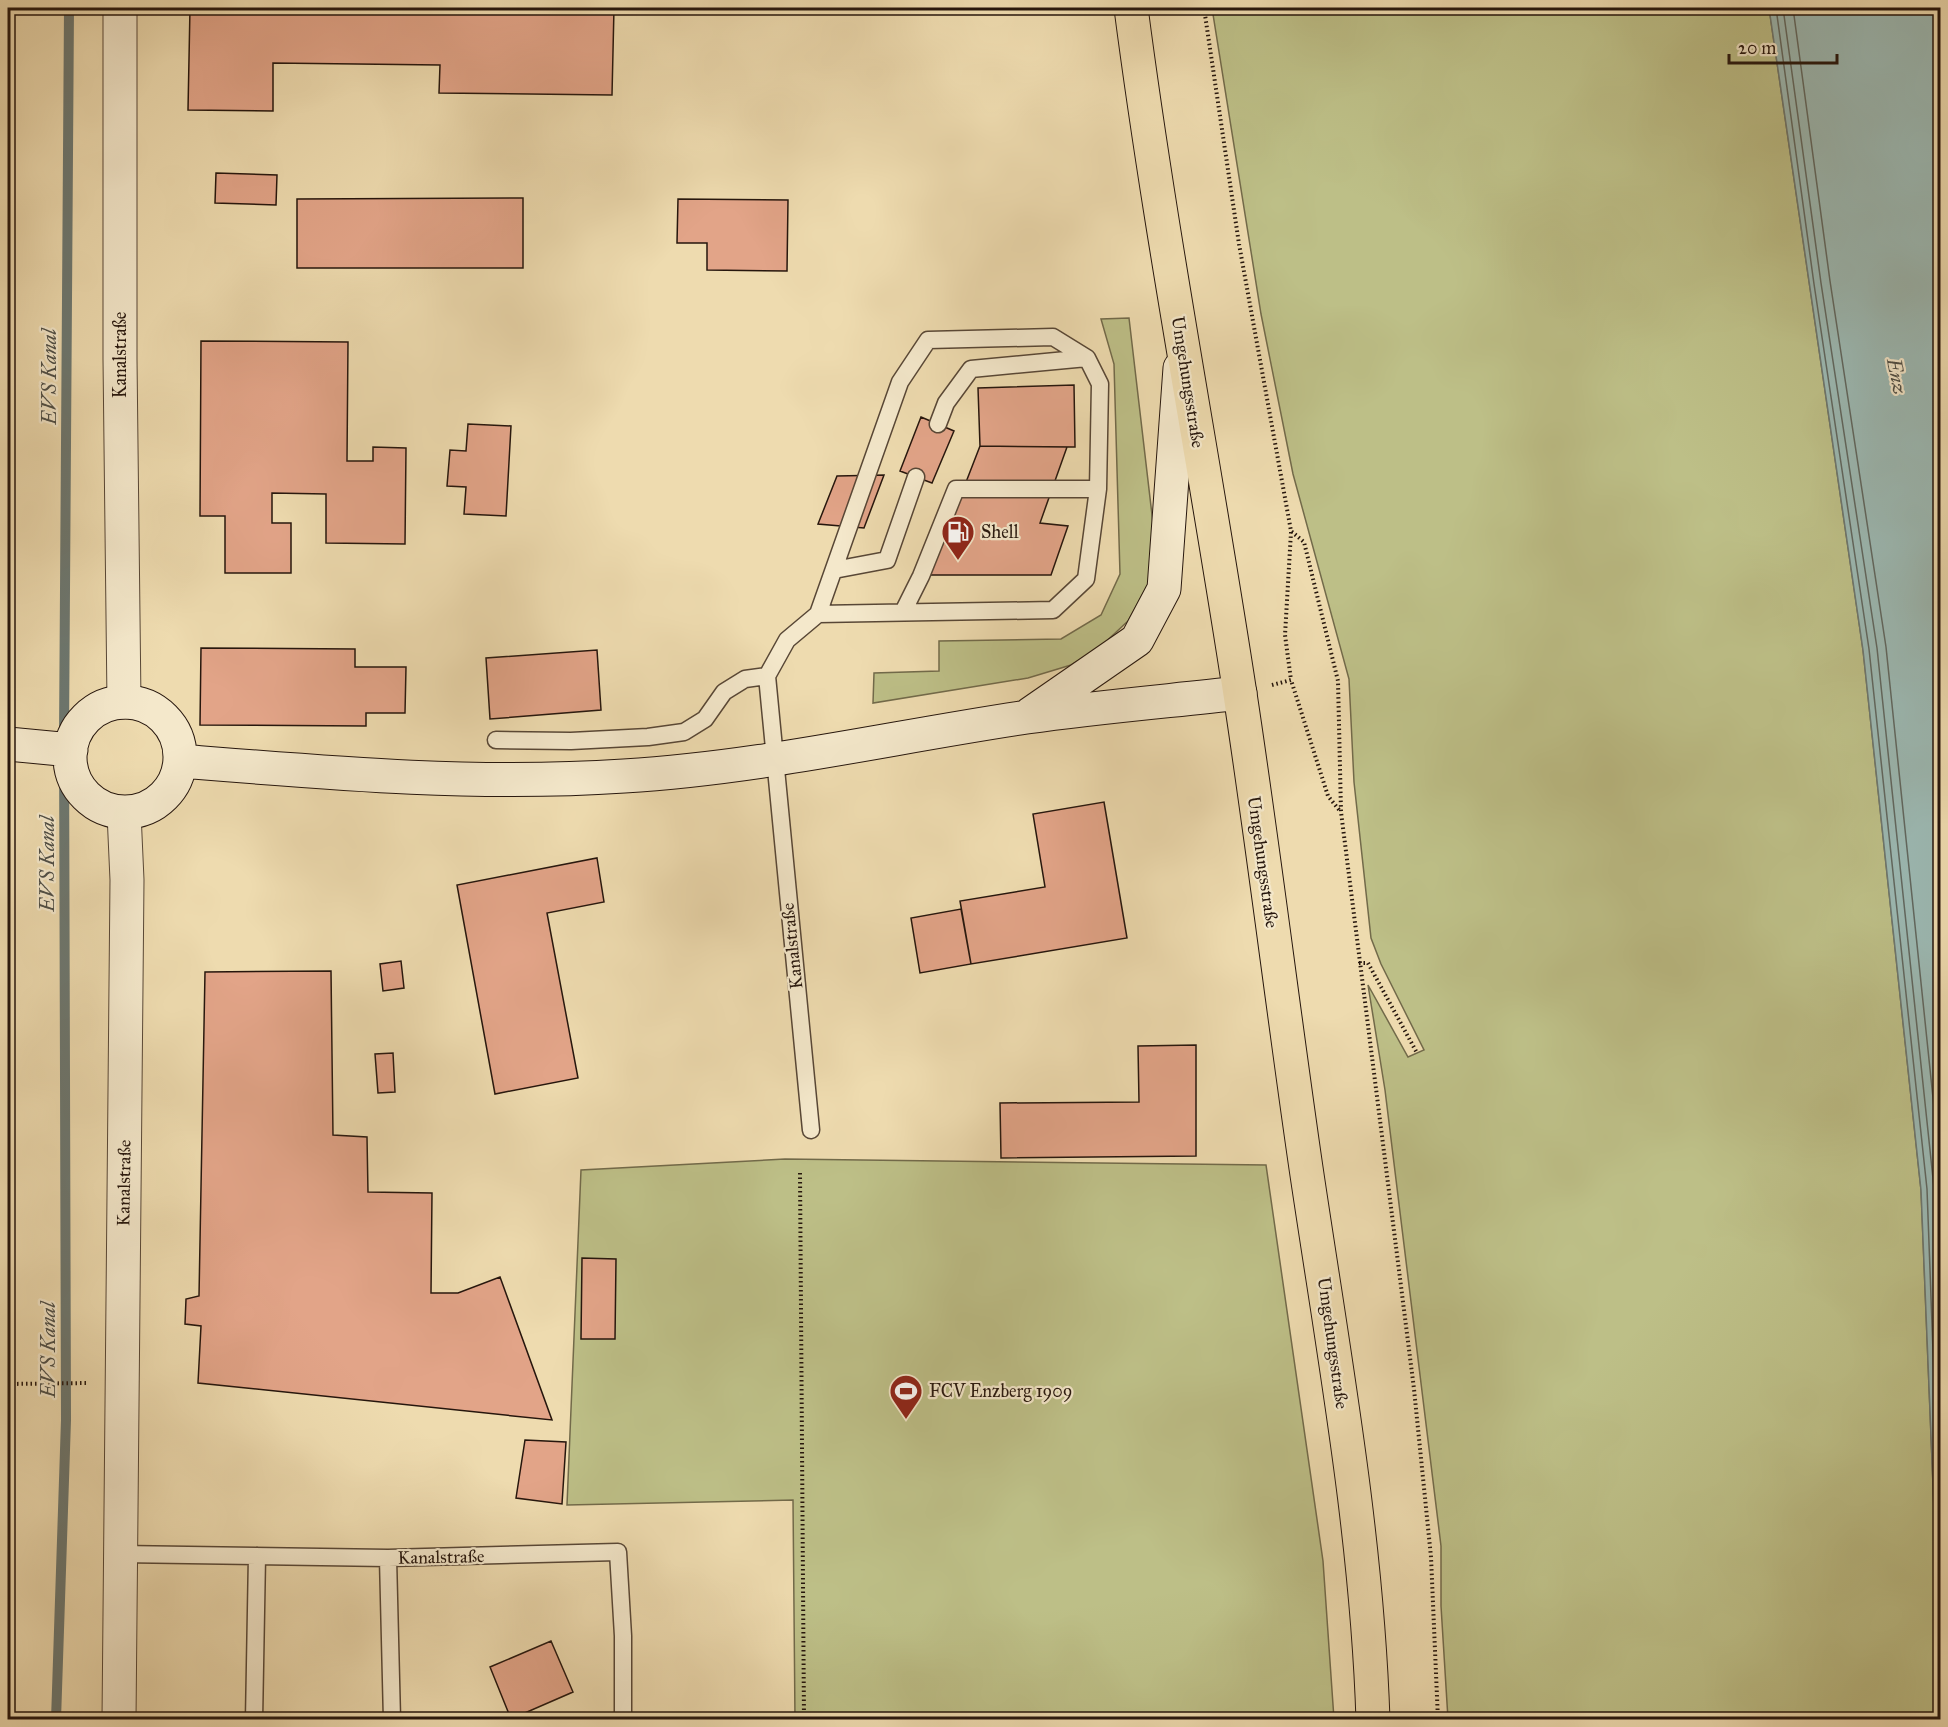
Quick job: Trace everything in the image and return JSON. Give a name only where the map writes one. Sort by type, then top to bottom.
[{"type":"main road","name":"Kanalstraße","points":[[120,8],[120,348],[124,702]]},
{"type":"main road","name":"Umgehungsstraße","points":[[1131,8],[1182,348],[1240,693],[1356,1505],[1368,1617],[1373,1719]]},
{"type":"main road","points":[[1026,717],[1137,640],[1164,589],[1182,348]]},
{"type":"main road","points":[[180,761],[409,778],[513,780],[625,776],[776,761],[1026,717],[1240,693]]},
{"type":"main road","points":[[124,702],[143,705],[164,718],[176,737],[180,761],[177,776],[167,793],[146,808],[124,813],[102,807],[86,796],[74,778],[71,750],[77,730],[90,716],[106,706],[124,702]]},
{"type":"main road","points":[[8,744],[71,750]]},
{"type":"main road","name":"Kanalstraße","points":[[119,1719],[127,880],[124,813]]},
{"type":"lane","points":[[496,740],[572,741],[648,737],[684,732],[705,719],[724,692],[744,679],[767,676],[787,640],[818,614],[900,382],[928,340],[1053,337],[1087,358],[1100,384],[1098,489],[1086,579],[1053,610],[818,614]]},
{"type":"lane","points":[[938,424],[946,402],[971,369],[1087,358]]},
{"type":"lane","points":[[834,570],[887,560],[916,477]]},
{"type":"lane","points":[[903,612],[921,576],[956,489],[1098,489]]},
{"type":"lane","name":"Kanalstraße","points":[[767,676],[783,859],[812,1130]]},
{"type":"lane","name":"Kanalstraße","points":[[120,1554],[388,1558],[618,1552],[623,1636],[623,1719]]},
{"type":"lane","points":[[254,1719],[257,1556]]},
{"type":"lane","points":[[388,1558],[392,1719]]},
{"type":"path","points":[[1204,8],[1239,244],[1291,531],[1285,634],[1291,680],[1328,795],[1341,812]]},
{"type":"path","points":[[1291,531],[1304,542],[1338,681],[1341,812],[1414,1389],[1431,1557],[1438,1719]]},
{"type":"path","points":[[1240,693],[1291,680]]},
{"type":"path","points":[[1359,963],[1368,963],[1417,1053]]},
{"type":"path","points":[[800,1173],[804,1719]]},
{"type":"path","points":[[8,1384],[95,1383]]},
{"type":"green space","points":[[1212,8],[1769,8],[1863,650],[1921,1190],[1940,1657],[1940,1719],[1448,1719],[1441,1606],[1441,1546],[1385,1090],[1368,985],[1408,1057],[1424,1050],[1381,964],[1371,938],[1354,782],[1349,679],[1293,474],[1261,314]]},
{"type":"green space","points":[[1129,318],[1154,532],[1150,581],[1128,621],[1098,649],[1071,665],[1028,678],[873,703],[874,673],[939,671],[939,641],[1061,639],[1101,615],[1120,574],[1114,364],[1101,319]]},
{"type":"green space","name":"FCV Enzberg 1909","points":[[785,1159],[1266,1165],[1323,1561],[1334,1719],[795,1719],[793,1500],[567,1505],[581,1170]]},
{"type":"water","name":"Enz","points":[[1769,8],[1940,8],[1940,1657],[1921,1190],[1863,650]]},
{"type":"building","points":[[190,8],[614,8],[612,95],[439,93],[440,65],[273,63],[273,111],[188,110]]},
{"type":"building","points":[[216,173],[277,175],[276,205],[215,203]]},
{"type":"building","points":[[523,198],[523,268],[297,268],[297,199]]},
{"type":"building","points":[[678,199],[788,200],[787,271],[707,270],[707,243],[677,243]]},
{"type":"building","points":[[201,341],[348,342],[347,461],[373,461],[373,447],[406,448],[405,544],[326,543],[326,494],[272,493],[272,523],[291,523],[291,573],[225,573],[225,516],[200,516]]},
{"type":"building","points":[[1074,385],[1075,447],[980,446],[978,388]]},
{"type":"building","points":[[921,417],[954,431],[932,483],[900,471]]},
{"type":"building","points":[[468,424],[511,426],[506,516],[464,514],[466,487],[447,486],[450,450],[466,451]]},
{"type":"building","points":[[980,446],[1067,447],[1040,523],[1068,526],[1051,575],[930,575]]},
{"type":"building","points":[[884,475],[864,528],[818,524],[837,476]]},
{"type":"building","points":[[201,648],[355,649],[355,667],[406,667],[405,713],[366,713],[366,726],[200,725]]},
{"type":"building","points":[[597,650],[601,710],[490,719],[486,658]]},
{"type":"building","points":[[1104,802],[1127,938],[971,964],[960,901],[1045,887],[1033,814]]},
{"type":"building","points":[[597,858],[604,902],[547,913],[578,1078],[495,1094],[457,885]]},
{"type":"building","points":[[961,909],[971,964],[920,973],[911,918]]},
{"type":"building","points":[[401,961],[404,988],[383,991],[380,964]]},
{"type":"building","points":[[331,971],[333,1135],[367,1137],[368,1192],[432,1193],[431,1293],[458,1293],[500,1277],[552,1420],[198,1383],[201,1326],[185,1324],[186,1299],[199,1296],[205,972]]},
{"type":"building","points":[[1196,1045],[1196,1156],[1001,1158],[1000,1103],[1139,1102],[1138,1046]]},
{"type":"building","points":[[393,1053],[395,1092],[378,1093],[375,1054]]},
{"type":"building","points":[[582,1258],[616,1259],[615,1339],[581,1339]]},
{"type":"building","points":[[525,1440],[566,1442],[562,1504],[516,1498]]},
{"type":"building","points":[[551,1641],[573,1692],[511,1719],[490,1667]]},
{"type":"waterway","name":"EVS Kanal","points":[[56,1720],[66,1420],[64,735],[69,8]]},
{"type":"place","name":"Shell","points":[[958,561]]},
{"type":"place","name":"FCV Enzberg 1909","points":[[906,1420]]}]
